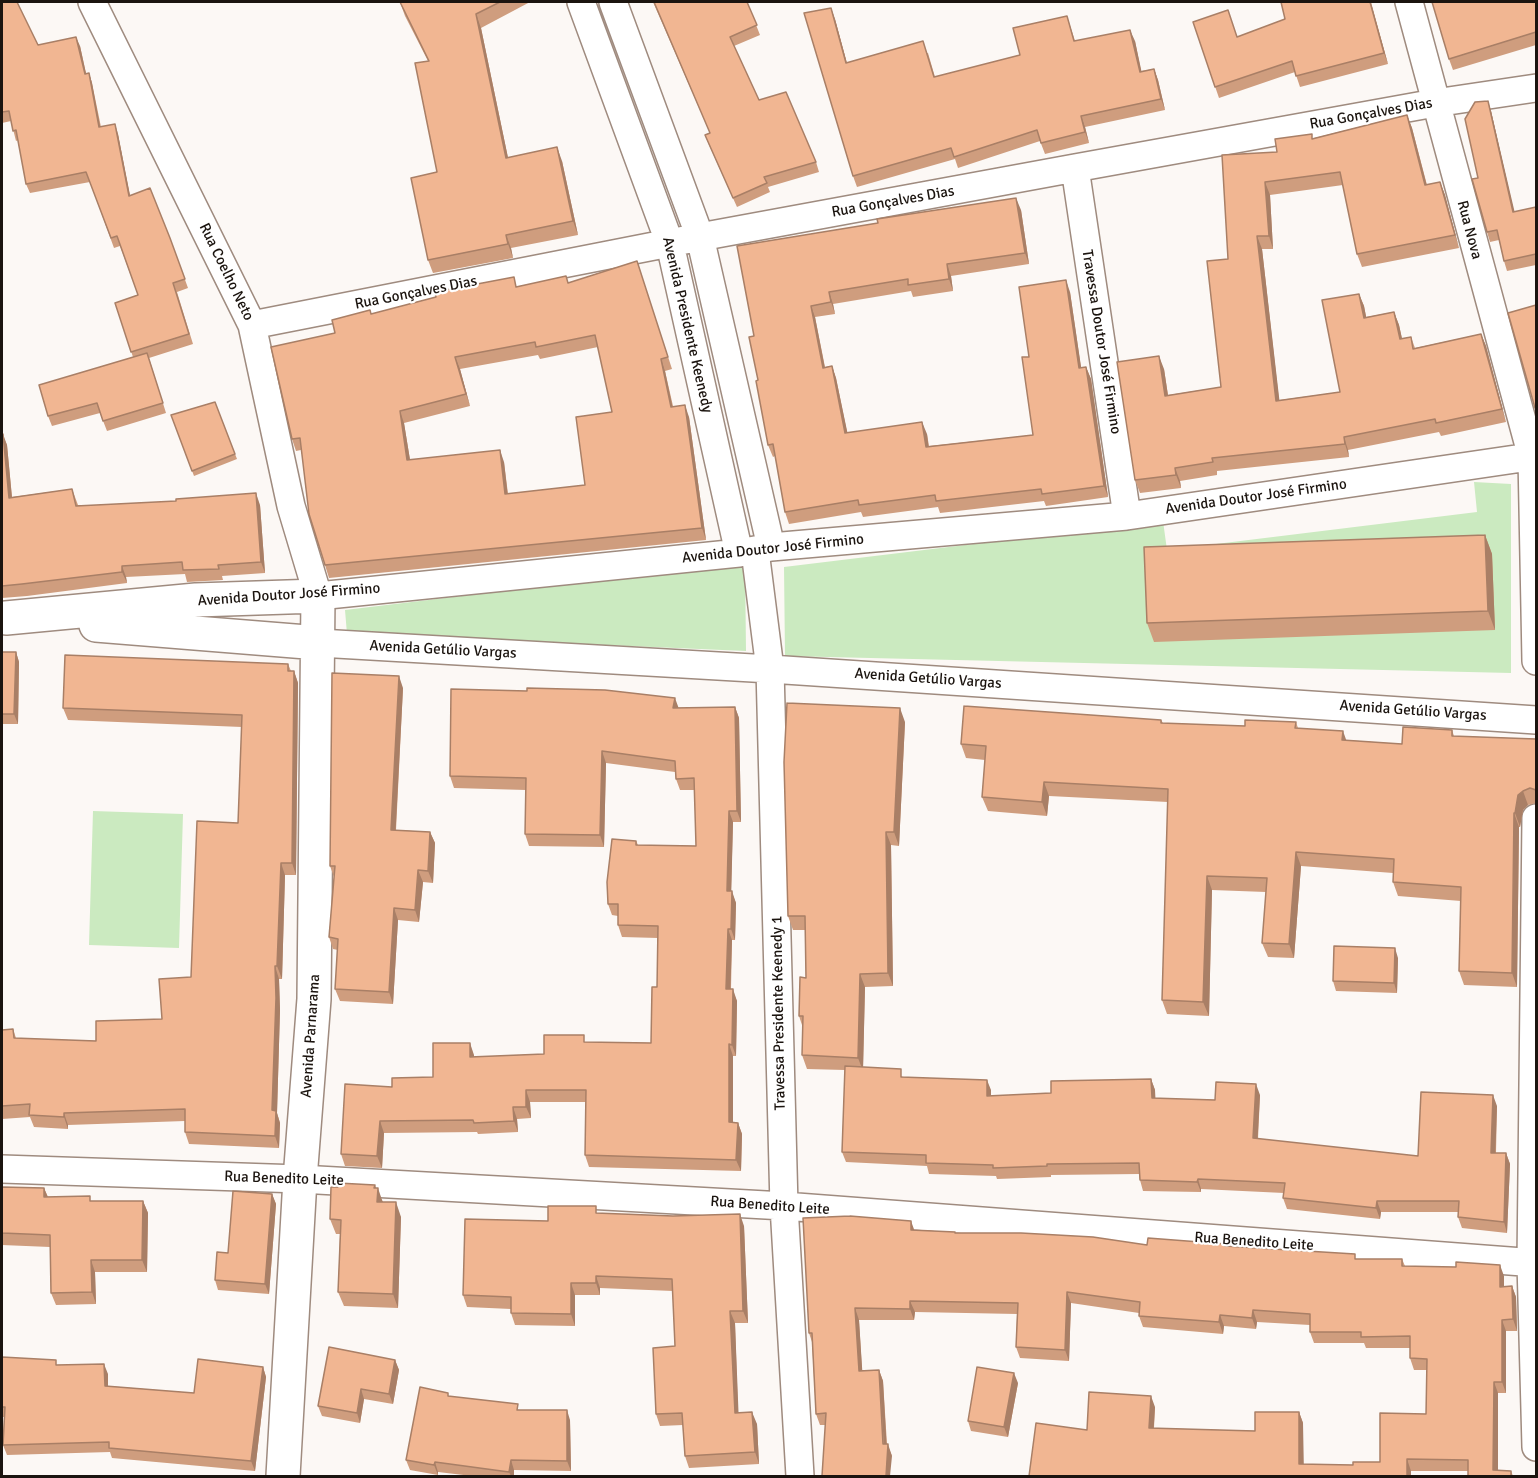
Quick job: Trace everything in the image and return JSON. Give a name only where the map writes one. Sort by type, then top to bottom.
[{"type":"street","name":"Rua Coelho Neto","points":[[92,2],[252,325],[291,506],[318,596]]},
{"type":"street","name":"Avenida Presidente Keenedy","points":[[581,2],[670,244],[755,550]]},
{"type":"street","name":"Avenida Presidente Keenedy","points":[[614,2],[700,237],[755,550]]},
{"type":"street","name":"Rua Nova","points":[[1409,2],[1534,457],[1536,661]]},
{"type":"street","name":"Rua Gonçalves Dias","points":[[252,325],[700,237],[1435,103],[1536,88]]},
{"type":"street","name":"Travessa Doutor José Firmino","points":[[1075,168],[1127,516]]},
{"type":"street","name":"Avenida Doutor José Firmino","points":[[4,618],[196,600],[318,596],[755,550],[1127,516],[1534,457]]},
{"type":"street","name":"Travessa Presidente Keenedy 1","points":[[755,550],[770,669],[784,1206],[800,1476]]},
{"type":"street","name":"Avenida Parnarama","points":[[283,1476],[300,1179],[314,999],[318,596]]},
{"type":"street","name":"Avenida Doutor José Firmino","points":[[4,618],[319,643]]},
{"type":"street","name":"Avenida Getúlio Vargas","points":[[319,643],[770,669],[1536,720]]},
{"type":"street","points":[[1536,818],[1534,1263],[1536,1447]]},
{"type":"street","name":"Rua Benedito Leite","points":[[2,1169],[300,1179],[784,1206],[1534,1263]]},
{"type":"green space","points":[[1474,482],[1511,484],[1511,673],[785,656],[784,567],[1163,521],[1167,550],[1477,512]]},
{"type":"green space","points":[[745,562],[746,651],[347,634],[345,610]]},
{"type":"green space","points":[[93,811],[183,814],[179,948],[89,945]]},
{"type":"building","points":[[2,2],[17,2],[38,45],[76,37],[85,74],[89,73],[99,127],[115,124],[129,196],[150,188],[170,238],[185,279],[173,283],[189,334],[131,352],[115,303],[138,295],[117,236],[111,238],[86,172],[26,184],[16,130],[13,131],[9,111],[2,112]]},
{"type":"building","points":[[400,2],[500,2],[476,14],[506,158],[557,147],[573,221],[506,235],[508,244],[428,260],[411,178],[437,172],[415,63],[429,61]]},
{"type":"building","points":[[654,2],[747,2],[757,25],[730,37],[759,100],[786,92],[816,162],[764,177],[767,183],[733,198],[705,135],[710,133]]},
{"type":"building","points":[[1281,2],[1370,2],[1384,53],[1296,76],[1292,61],[1215,87],[1193,22],[1228,10],[1237,37],[1285,19]]},
{"type":"building","points":[[1432,2],[1536,2],[1536,32],[1449,59]]},
{"type":"building","points":[[831,8],[846,63],[923,41],[934,77],[1020,55],[1013,28],[1067,16],[1074,41],[1130,30],[1140,72],[1154,69],[1161,99],[1081,116],[1085,132],[1041,143],[1037,130],[954,157],[951,148],[853,176],[804,13]]},
{"type":"building","points":[[1488,101],[1513,212],[1536,207],[1536,254],[1504,261],[1497,230],[1487,232],[1472,179],[1478,178],[1465,119],[1475,102]]},
{"type":"building","points":[[1407,115],[1425,185],[1440,182],[1455,235],[1357,254],[1340,172],[1265,182],[1269,236],[1257,236],[1276,401],[1340,392],[1322,300],[1359,294],[1364,318],[1394,312],[1400,339],[1411,337],[1413,349],[1481,334],[1502,409],[1436,423],[1435,419],[1344,437],[1345,444],[1212,458],[1213,462],[1175,468],[1176,475],[1135,480],[1117,362],[1159,356],[1165,396],[1221,387],[1207,261],[1228,259],[1222,155],[1277,152],[1275,139],[1312,134],[1312,139]]},
{"type":"building","points":[[1016,198],[1025,253],[947,264],[949,279],[908,285],[908,279],[829,292],[831,302],[811,306],[823,368],[832,366],[845,433],[922,422],[926,447],[1033,435],[1022,357],[1029,357],[1019,287],[1066,280],[1079,368],[1086,367],[1104,486],[1042,494],[1041,489],[936,501],[935,495],[859,505],[858,500],[785,512],[773,444],[768,445],[756,381],[758,380],[749,337],[754,336],[737,246],[878,223],[877,219]]},
{"type":"building","points":[[637,261],[668,357],[661,359],[671,407],[685,405],[702,528],[325,565],[309,514],[300,438],[292,439],[271,347],[335,333],[332,320],[370,310],[371,314],[436,297],[435,292],[514,277],[516,287],[566,276],[568,283]],"holes":[[[595,335],[612,412],[576,417],[585,485],[505,494],[500,450],[407,460],[400,411],[466,394],[455,357],[535,342],[536,347]]]},
{"type":"building","points":[[1536,305],[1536,408],[1535,408],[1508,313]]},
{"type":"building","points":[[147,353],[163,403],[103,421],[97,403],[48,416],[39,385]]},
{"type":"building","points":[[215,402],[235,454],[192,471],[171,415]]},
{"type":"building","points":[[2,434],[9,498],[72,489],[76,506],[176,501],[176,499],[256,493],[261,562],[218,565],[219,569],[183,570],[182,562],[122,566],[122,572],[2,586]]},
{"type":"building","points":[[1485,535],[1488,611],[1147,623],[1144,547]]},
{"type":"building","points":[[2,652],[16,652],[14,714],[2,714]]},
{"type":"building","points":[[65,655],[288,664],[288,671],[294,671],[292,863],[281,863],[277,966],[275,966],[272,1110],[276,1111],[275,1136],[185,1132],[185,1109],[64,1113],[64,1117],[29,1115],[30,1104],[2,1106],[2,1030],[13,1029],[14,1038],[96,1041],[96,1021],[162,1019],[159,979],[191,977],[197,821],[238,823],[242,715],[63,708]]},
{"type":"building","points":[[332,673],[399,676],[391,830],[430,832],[428,871],[418,870],[415,910],[394,908],[389,992],[335,989],[338,939],[329,937],[335,866],[330,866]]},
{"type":"building","points":[[527,688],[605,690],[675,698],[673,708],[735,707],[737,811],[729,811],[727,891],[732,891],[726,989],[733,989],[732,1045],[729,1044],[729,1122],[738,1123],[736,1160],[585,1155],[586,1090],[526,1090],[526,1107],[513,1107],[514,1121],[474,1123],[473,1120],[380,1121],[377,1156],[341,1154],[345,1084],[392,1087],[392,1078],[433,1077],[433,1043],[470,1043],[470,1057],[544,1054],[544,1035],[584,1035],[584,1042],[651,1043],[652,987],[657,987],[658,926],[618,925],[618,904],[608,904],[607,882],[612,839],[636,841],[636,845],[696,846],[694,778],[676,779],[675,761],[602,751],[600,835],[525,834],[526,778],[450,776],[451,689],[527,691]]},
{"type":"building","points":[[787,703],[900,708],[894,832],[886,832],[888,973],[860,974],[858,1058],[802,1055],[803,1016],[799,1016],[800,977],[806,978],[805,916],[788,916],[784,762]]},
{"type":"building","points":[[964,706],[1161,720],[1161,723],[1245,726],[1245,720],[1296,722],[1295,728],[1343,731],[1342,740],[1402,744],[1403,727],[1452,730],[1452,736],[1536,739],[1536,790],[1530,788],[1518,795],[1514,813],[1512,973],[1459,971],[1461,887],[1393,882],[1394,859],[1296,852],[1289,944],[1262,943],[1267,878],[1207,876],[1203,1002],[1162,1000],[1168,789],[1044,782],[1042,802],[982,797],[986,746],[961,744]]},
{"type":"building","points":[[1334,946],[1395,948],[1394,983],[1333,981]]},
{"type":"building","points":[[845,1066],[901,1069],[901,1077],[987,1080],[987,1096],[1051,1093],[1051,1081],[1151,1079],[1152,1098],[1215,1100],[1216,1082],[1256,1084],[1253,1138],[1418,1156],[1421,1092],[1493,1095],[1491,1153],[1506,1153],[1504,1222],[1458,1217],[1459,1201],[1377,1201],[1376,1208],[1283,1198],[1285,1183],[1198,1179],[1197,1182],[1140,1180],[1139,1163],[1047,1164],[1047,1166],[993,1168],[993,1165],[926,1163],[926,1155],[842,1152]]},
{"type":"building","points":[[338,1183],[375,1185],[374,1188],[378,1188],[377,1202],[396,1202],[393,1294],[338,1292],[341,1220],[330,1219],[331,1187],[338,1187]]},
{"type":"building","points":[[2,1187],[44,1188],[44,1197],[90,1196],[90,1201],[143,1201],[142,1260],[91,1260],[92,1292],[51,1293],[50,1235],[2,1233]]},
{"type":"building","points":[[233,1191],[272,1194],[265,1284],[215,1280],[217,1252],[228,1253]]},
{"type":"building","points":[[548,1206],[596,1206],[596,1213],[673,1216],[740,1214],[743,1311],[730,1311],[735,1413],[752,1412],[755,1452],[685,1456],[682,1413],[656,1414],[653,1348],[675,1346],[672,1279],[596,1276],[596,1283],[571,1283],[571,1314],[511,1313],[511,1297],[463,1295],[465,1219],[548,1221]]},
{"type":"building","points":[[850,1216],[911,1221],[911,1230],[1093,1237],[1147,1245],[1148,1238],[1226,1244],[1225,1246],[1355,1254],[1355,1259],[1402,1259],[1402,1266],[1456,1267],[1456,1262],[1500,1265],[1500,1287],[1512,1286],[1513,1319],[1502,1320],[1502,1382],[1494,1382],[1493,1470],[1511,1471],[1511,1476],[1468,1476],[1468,1460],[1407,1459],[1407,1476],[1029,1476],[1036,1423],[1087,1430],[1089,1392],[1151,1396],[1149,1428],[1255,1431],[1255,1412],[1299,1412],[1299,1464],[1353,1465],[1353,1462],[1380,1462],[1380,1413],[1426,1414],[1427,1359],[1410,1358],[1410,1336],[1361,1337],[1361,1332],[1310,1332],[1310,1314],[1253,1310],[1252,1318],[1220,1315],[1219,1322],[1139,1316],[1140,1302],[1067,1292],[1065,1350],[1016,1347],[1018,1303],[910,1301],[910,1309],[855,1308],[859,1371],[879,1370],[883,1444],[888,1444],[886,1476],[822,1476],[826,1413],[816,1414],[803,1218]]},
{"type":"building","points":[[329,1347],[395,1360],[389,1394],[361,1389],[357,1413],[318,1406]]},
{"type":"building","points":[[2,1357],[56,1360],[56,1365],[104,1364],[105,1386],[194,1393],[198,1359],[263,1367],[251,1461],[109,1448],[109,1442],[3,1445],[5,1407],[2,1407]]},
{"type":"building","points":[[977,1367],[1014,1373],[1004,1427],[968,1421]]},
{"type":"building","points":[[420,1387],[448,1393],[448,1396],[518,1404],[517,1410],[567,1410],[567,1461],[511,1460],[509,1472],[406,1460]]}]
